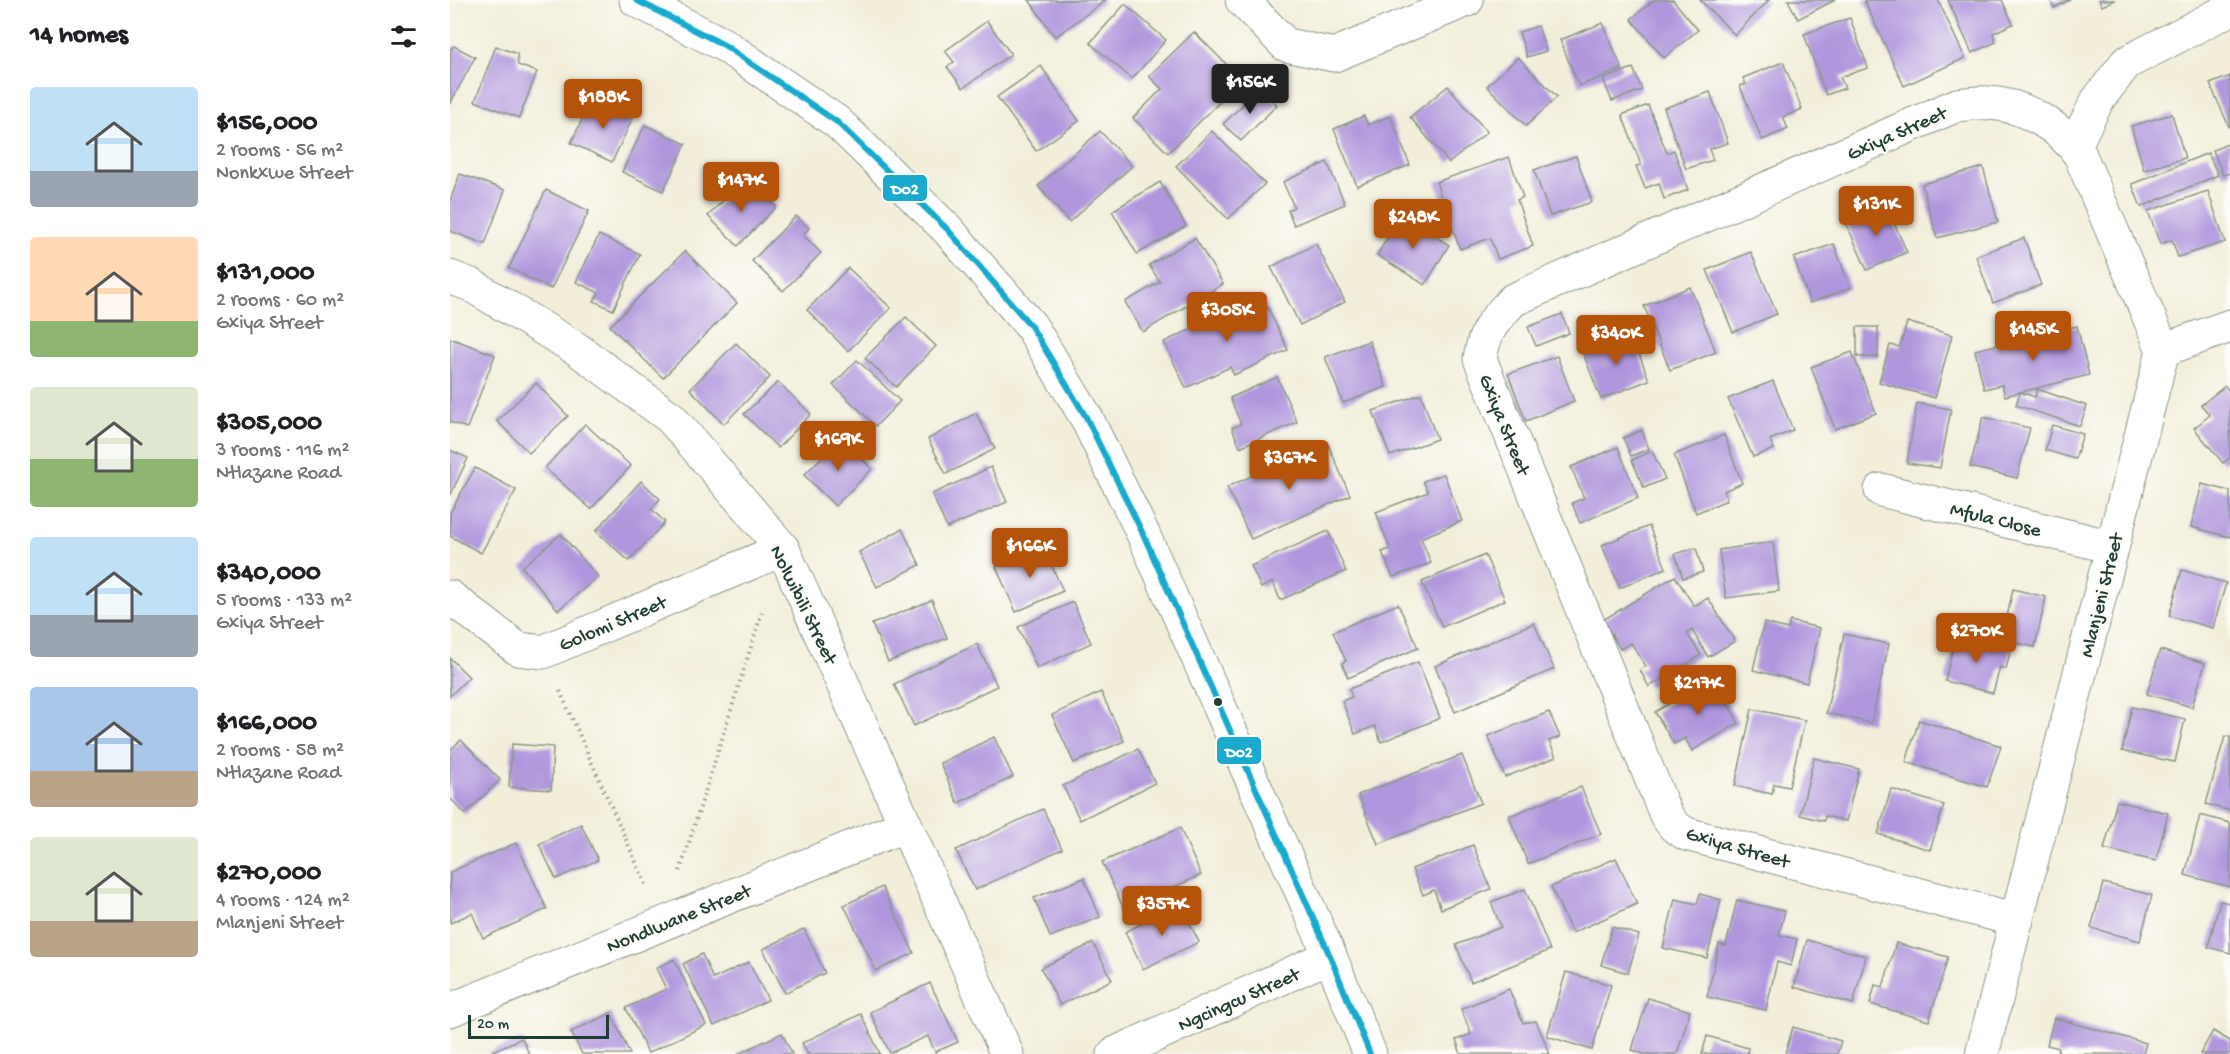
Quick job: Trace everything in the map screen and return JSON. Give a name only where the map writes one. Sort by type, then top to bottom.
[{"type":"street","points":[[636,0],[724,45],[837,122],[948,230],[1031,326],[1086,417],[1144,536],[1371,1054]]},
{"type":"street","points":[[1242,0],[1286,45],[1334,55],[1467,0]]},
{"type":"street","points":[[2230,9],[2126,63],[2097,100],[2074,147],[2080,155],[2163,350],[2230,326]]},
{"type":"street","name":"Gxiya Street","points":[[2017,920],[1686,834],[1674,826],[1661,805],[1480,359],[1483,342],[1490,325],[1513,300],[1957,105],[1990,103],[2023,111],[2053,126],[2074,147]]},
{"type":"street","name":"Nolwibili Street","points":[[450,277],[471,285],[577,349],[671,418],[783,549],[1007,1054]]},
{"type":"street","name":"Mlanjeni Street","points":[[1982,1054],[2163,350]]},
{"type":"street","name":"Mfula Close","points":[[1881,490],[2112,547]]},
{"type":"street","name":"Golomi Street","points":[[450,597],[518,649],[543,652],[783,549]]},
{"type":"street","name":"Nondlwane Street","points":[[450,1010],[906,825]]},
{"type":"street","name":"Ngcingcu Street","points":[[1113,1054],[1330,956]]},
{"type":"path","points":[[663,923],[783,549]]},
{"type":"path","points":[[543,652],[663,923]]},
{"type":"building","points":[[1029,0],[1106,0],[1055,37]]},
{"type":"building","points":[[1654,0],[1673,0],[1698,30],[1664,58],[1631,19]]},
{"type":"building","points":[[1700,0],[1769,0],[1735,35]]},
{"type":"building","points":[[1788,0],[1835,0],[1798,19]]},
{"type":"building","points":[[1864,0],[1938,0],[1965,58],[1904,86]]},
{"type":"building","points":[[1948,0],[2002,0],[2013,24],[1993,33],[1996,42],[1972,53]]},
{"type":"building","points":[[2050,0],[2070,0],[2054,8]]},
{"type":"building","points":[[2099,0],[2115,0],[2102,6]]},
{"type":"building","points":[[1125,4],[1166,40],[1132,79],[1090,43]]},
{"type":"building","points":[[1850,18],[1868,68],[1840,77],[1845,88],[1826,95],[1804,34]]},
{"type":"building","points":[[987,21],[1011,54],[963,88],[947,67],[954,62],[945,51]]},
{"type":"building","points":[[1603,23],[1622,69],[1579,86],[1560,40]]},
{"type":"building","points":[[1538,26],[1546,51],[1527,57],[1519,32]]},
{"type":"building","points":[[1194,32],[1242,80],[1168,153],[1133,118],[1162,89],[1149,76]]},
{"type":"building","points":[[454,46],[475,57],[450,104],[450,50]]},
{"type":"building","points":[[496,46],[517,54],[518,65],[537,72],[519,118],[475,101]]},
{"type":"building","points":[[1518,57],[1557,97],[1526,126],[1487,86]]},
{"type":"building","points":[[1783,62],[1802,109],[1783,117],[1788,129],[1762,140],[1740,86],[1746,84],[1743,78]]},
{"type":"building","points":[[1041,66],[1079,121],[1036,151],[997,97]]},
{"type":"building","points":[[1633,68],[1642,90],[1612,101],[1603,79]]},
{"type":"building","points":[[2230,76],[2230,129],[2210,84]]},
{"type":"building","points":[[1448,86],[1487,132],[1449,163],[1410,117]]},
{"type":"building","points":[[1260,88],[1277,105],[1241,141],[1223,124]]},
{"type":"building","points":[[1710,92],[1728,143],[1709,149],[1713,160],[1686,169],[1664,108]]},
{"type":"building","points":[[591,101],[614,111],[618,103],[636,111],[612,162],[571,143]]},
{"type":"building","points":[[1648,105],[1667,153],[1674,150],[1688,190],[1664,199],[1659,183],[1645,188],[1636,166],[1641,165],[1622,115]]},
{"type":"building","points":[[2172,114],[2185,158],[2144,170],[2131,126]]},
{"type":"building","points":[[1364,116],[1368,125],[1390,116],[1410,165],[1357,186],[1334,129]]},
{"type":"building","points":[[645,125],[686,144],[663,191],[622,172]]},
{"type":"building","points":[[1100,131],[1132,166],[1069,222],[1038,186]]},
{"type":"building","points":[[1212,131],[1265,184],[1228,219],[1176,166]]},
{"type":"building","points":[[2230,143],[2230,173],[2223,175],[2213,150]]},
{"type":"building","points":[[2208,153],[2218,175],[2141,207],[2132,184]]},
{"type":"building","points":[[1576,156],[1592,202],[1550,216],[1534,170]]},
{"type":"building","points":[[1509,157],[1523,197],[1517,200],[1533,246],[1498,259],[1490,238],[1460,249],[1436,182]]},
{"type":"building","points":[[1327,162],[1345,204],[1294,225],[1288,210],[1294,207],[1283,182]]},
{"type":"building","points":[[1983,167],[1998,222],[1937,238],[1922,184]]},
{"type":"building","points":[[460,174],[505,190],[485,244],[450,231],[450,201]]},
{"type":"building","points":[[1160,182],[1186,226],[1137,254],[1112,211]]},
{"type":"building","points":[[739,184],[754,197],[760,190],[776,207],[738,246],[708,216]]},
{"type":"building","points":[[546,190],[589,211],[551,289],[509,268]]},
{"type":"building","points":[[2208,191],[2225,242],[2178,257],[2172,240],[2160,244],[2148,211]]},
{"type":"building","points":[[1886,205],[1907,252],[1867,270],[1846,223]]},
{"type":"building","points":[[1401,215],[1449,245],[1425,285],[1377,255]]},
{"type":"building","points":[[796,216],[809,228],[803,235],[821,253],[783,291],[752,261]]},
{"type":"building","points":[[599,235],[640,254],[613,310],[594,301],[599,293],[576,282]]},
{"type":"building","points":[[1195,238],[1223,284],[1143,332],[1125,302],[1160,282],[1149,265]]},
{"type":"building","points":[[2024,238],[2041,285],[1993,303],[1976,256]]},
{"type":"building","points":[[1316,244],[1345,302],[1300,325],[1271,267]]},
{"type":"building","points":[[1834,244],[1850,288],[1810,303],[1794,258]]},
{"type":"building","points":[[685,251],[737,303],[663,378],[610,326]]},
{"type":"building","points":[[1751,252],[1777,314],[1733,332],[1707,270]]},
{"type":"building","points":[[848,268],[891,308],[848,351],[807,310]]},
{"type":"building","points":[[1690,287],[1716,352],[1670,370],[1644,306]]},
{"type":"building","points":[[1262,296],[1288,350],[1234,375],[1230,367],[1186,388],[1164,342]]},
{"type":"building","points":[[1562,314],[1569,333],[1536,346],[1528,327]]},
{"type":"building","points":[[906,317],[936,346],[896,387],[865,358]]},
{"type":"building","points":[[1907,322],[1952,335],[1935,398],[1879,382],[1890,345],[1900,347]]},
{"type":"building","points":[[2077,326],[2089,375],[2005,396],[2002,385],[1984,389],[1975,350]]},
{"type":"building","points":[[1857,327],[1878,327],[1878,357],[1857,357]]},
{"type":"building","points":[[1631,333],[1649,380],[1601,399],[1583,353]]},
{"type":"building","points":[[450,338],[495,355],[467,428],[450,422]]},
{"type":"building","points":[[1369,341],[1386,387],[1343,403],[1325,357]]},
{"type":"building","points":[[736,343],[770,377],[724,424],[690,389]]},
{"type":"building","points":[[1852,352],[1876,413],[1835,429],[1811,367]]},
{"type":"building","points":[[1557,356],[1574,401],[1526,421],[1508,374]]},
{"type":"building","points":[[857,360],[900,401],[876,426],[833,385]]},
{"type":"building","points":[[1277,377],[1297,422],[1240,447],[1232,428],[1241,424],[1230,398]]},
{"type":"building","points":[[1773,381],[1793,430],[1770,440],[1774,449],[1753,457],[1728,399]]},
{"type":"building","points":[[778,382],[811,414],[778,448],[744,414]]},
{"type":"building","points":[[536,383],[568,416],[529,453],[497,421]]},
{"type":"building","points":[[2225,386],[2230,392],[2230,458],[2223,463],[2194,428],[2210,415],[2201,405]]},
{"type":"building","points":[[2037,389],[2087,406],[2080,426],[2016,405],[2020,392],[2035,397]]},
{"type":"building","points":[[1421,394],[1437,439],[1390,456],[1373,411]]},
{"type":"building","points":[[1917,403],[1951,409],[1940,468],[1907,463]]},
{"type":"building","points":[[976,413],[995,449],[946,474],[928,439]]},
{"type":"building","points":[[1983,417],[2030,428],[2017,478],[1970,467]]},
{"type":"building","points":[[585,424],[631,466],[591,509],[545,468]]},
{"type":"building","points":[[2052,425],[2083,434],[2075,459],[2045,450]]},
{"type":"building","points":[[1642,430],[1649,449],[1631,456],[1623,438]]},
{"type":"building","points":[[1724,435],[1742,483],[1724,491],[1727,500],[1696,513],[1674,455]]},
{"type":"building","points":[[841,438],[872,469],[835,506],[804,475]]},
{"type":"building","points":[[1327,442],[1350,495],[1251,539],[1227,487]]},
{"type":"building","points":[[1618,447],[1638,498],[1580,523],[1572,503],[1584,498],[1571,467]]},
{"type":"building","points":[[450,450],[468,458],[450,496]]},
{"type":"building","points":[[1652,451],[1665,479],[1644,488],[1632,460]]},
{"type":"building","points":[[991,467],[1007,502],[947,528],[932,494]]},
{"type":"building","points":[[475,468],[516,490],[481,553],[450,536],[450,513]]},
{"type":"building","points":[[1444,474],[1462,521],[1421,538],[1431,563],[1393,577],[1382,552],[1390,549],[1376,512],[1428,492],[1423,481]]},
{"type":"building","points":[[641,481],[660,499],[651,509],[665,522],[629,561],[596,531]]},
{"type":"building","points":[[2202,484],[2230,491],[2230,537],[2191,527]]},
{"type":"building","points":[[1649,526],[1666,568],[1620,588],[1602,545]]},
{"type":"building","points":[[902,529],[920,565],[877,587],[859,552]]},
{"type":"building","points":[[1328,531],[1346,571],[1280,600],[1273,582],[1261,588],[1251,566]]},
{"type":"building","points":[[561,534],[598,577],[558,610],[522,567]]},
{"type":"building","points":[[1773,542],[1779,591],[1726,598],[1719,550]]},
{"type":"building","points":[[1043,546],[1063,591],[1016,612],[996,567]]},
{"type":"building","points":[[1696,548],[1703,572],[1683,578],[1675,554]]},
{"type":"building","points":[[1485,555],[1505,600],[1442,627],[1422,582]]},
{"type":"building","points":[[2182,570],[2226,583],[2213,628],[2169,616]]},
{"type":"building","points":[[1675,576],[1694,606],[1708,598],[1735,641],[1708,657],[1692,630],[1687,634],[1701,655],[1649,687],[1640,670],[1646,666],[1631,643],[1620,649],[1603,620]]},
{"type":"building","points":[[2013,589],[2046,597],[2035,647],[2002,640]]},
{"type":"building","points":[[932,600],[947,638],[888,662],[872,624]]},
{"type":"building","points":[[1073,602],[1091,643],[1037,668],[1018,627]]},
{"type":"building","points":[[1398,604],[1418,648],[1348,678],[1342,663],[1346,661],[1333,632]]},
{"type":"building","points":[[1790,621],[1820,628],[1807,683],[1753,670],[1764,623],[1788,629]]},
{"type":"building","points":[[1534,623],[1554,669],[1455,712],[1435,666]]},
{"type":"building","points":[[1844,634],[1889,644],[1871,723],[1826,713]]},
{"type":"building","points":[[1956,636],[2011,649],[2006,669],[2000,667],[1993,693],[1945,681]]},
{"type":"building","points":[[977,644],[997,686],[914,726],[894,684]]},
{"type":"building","points":[[2160,650],[2205,663],[2192,707],[2147,694]]},
{"type":"building","points":[[450,658],[469,677],[450,696]]},
{"type":"building","points":[[1418,662],[1440,718],[1381,742],[1375,726],[1355,734],[1342,701],[1352,697],[1349,689]]},
{"type":"building","points":[[1712,678],[1739,723],[1692,751],[1685,738],[1674,744],[1655,712]]},
{"type":"building","points":[[1101,692],[1124,741],[1074,763],[1052,715]]},
{"type":"building","points":[[2132,707],[2185,719],[2175,762],[2122,751]]},
{"type":"building","points":[[1752,709],[1805,720],[1789,787],[1774,784],[1772,794],[1735,786]]},
{"type":"building","points":[[1549,712],[1560,737],[1549,741],[1556,757],[1505,777],[1488,736]]},
{"type":"building","points":[[1919,720],[2001,746],[1987,787],[1906,762]]},
{"type":"building","points":[[2225,736],[2230,737],[2230,811],[2206,804]]},
{"type":"building","points":[[994,737],[1013,777],[958,803],[940,763]]},
{"type":"building","points":[[461,740],[500,780],[465,814],[450,798],[450,750]]},
{"type":"building","points":[[512,744],[553,747],[551,790],[509,787]]},
{"type":"building","points":[[1138,749],[1155,783],[1080,820],[1063,786]]},
{"type":"building","points":[[1462,755],[1481,803],[1378,844],[1358,795]]},
{"type":"building","points":[[1814,758],[1859,769],[1846,821],[1825,816],[1824,821],[1800,815]]},
{"type":"building","points":[[1581,787],[1601,834],[1528,864],[1509,816]]},
{"type":"building","points":[[1891,789],[1944,805],[1930,850],[1878,834]]},
{"type":"building","points":[[2117,801],[2168,813],[2156,861],[2104,849]]},
{"type":"building","points":[[1043,809],[1062,849],[975,890],[956,850]]},
{"type":"building","points":[[2200,815],[2230,823],[2230,887],[2185,875]]},
{"type":"building","points":[[581,824],[598,860],[556,879],[539,844]]},
{"type":"building","points":[[1180,828],[1201,875],[1124,909],[1102,862]]},
{"type":"building","points":[[516,843],[547,909],[483,938],[472,913],[450,923],[450,872]]},
{"type":"building","points":[[1473,845],[1491,889],[1441,909],[1434,890],[1423,895],[1412,869]]},
{"type":"building","points":[[1616,858],[1637,904],[1572,933],[1551,887]]},
{"type":"building","points":[[1084,878],[1100,917],[1050,937],[1034,898]]},
{"type":"building","points":[[2103,883],[2152,895],[2140,941],[2091,928]]},
{"type":"building","points":[[882,887],[914,953],[876,971],[844,905]]},
{"type":"building","points":[[1525,889],[1550,950],[1471,982],[1456,945],[1501,927],[1491,902]]},
{"type":"building","points":[[1700,894],[1721,900],[1707,958],[1663,948],[1675,899],[1697,904]]},
{"type":"building","points":[[1737,900],[1785,911],[1779,935],[1797,939],[1791,966],[1777,962],[1766,1010],[1707,997],[1719,944],[1726,946]]},
{"type":"building","points":[[2220,901],[2230,903],[2230,953],[2208,947]]},
{"type":"building","points":[[1180,904],[1199,942],[1143,969],[1125,932]]},
{"type":"building","points":[[1612,927],[1639,935],[1628,973],[1601,965]]},
{"type":"building","points":[[804,929],[825,973],[785,993],[763,949]]},
{"type":"building","points":[[1807,940],[1866,956],[1853,1004],[1794,987]]},
{"type":"building","points":[[1093,943],[1112,980],[1060,1005],[1041,968]]},
{"type":"building","points":[[1896,943],[1948,957],[1929,1021],[1870,1004],[1875,985],[1883,987]]},
{"type":"building","points":[[702,954],[713,979],[749,962],[768,1000],[714,1026],[683,964]]},
{"type":"building","points":[[674,959],[706,1025],[648,1053],[626,1008],[666,989],[656,968]]},
{"type":"building","points":[[1566,972],[1611,985],[1592,1050],[1547,1036]]},
{"type":"building","points":[[930,983],[958,1042],[935,1052],[928,1036],[890,1053],[870,1012]]},
{"type":"building","points":[[1509,989],[1523,1023],[1536,1021],[1550,1054],[1461,1054],[1456,1040],[1471,1034],[1461,1009]]},
{"type":"building","points":[[1648,998],[1690,1011],[1677,1054],[1644,1054],[1632,1050]]},
{"type":"building","points":[[611,1013],[630,1054],[582,1054],[571,1032]]},
{"type":"building","points":[[861,1014],[880,1054],[808,1054],[802,1043]]},
{"type":"building","points":[[2054,1018],[2146,1043],[2143,1054],[2057,1054],[2059,1048],[2047,1045]]},
{"type":"building","points":[[1793,1027],[1841,1041],[1837,1054],[1785,1054]]},
{"type":"building","points":[[2213,1031],[2230,1041],[2230,1054],[2200,1054]]},
{"type":"building","points":[[782,1033],[792,1054],[738,1054]]},
{"type":"building","points":[[1707,1036],[1748,1048],[1747,1054],[1702,1054]]},
{"type":"building","points":[[522,1038],[529,1054],[486,1054]]},
{"type":"transit line","name":"D02","points":[[636,0],[724,45],[837,122],[948,230],[1031,326],[1086,417],[1144,536],[1330,956],[1370,1054]]}]
